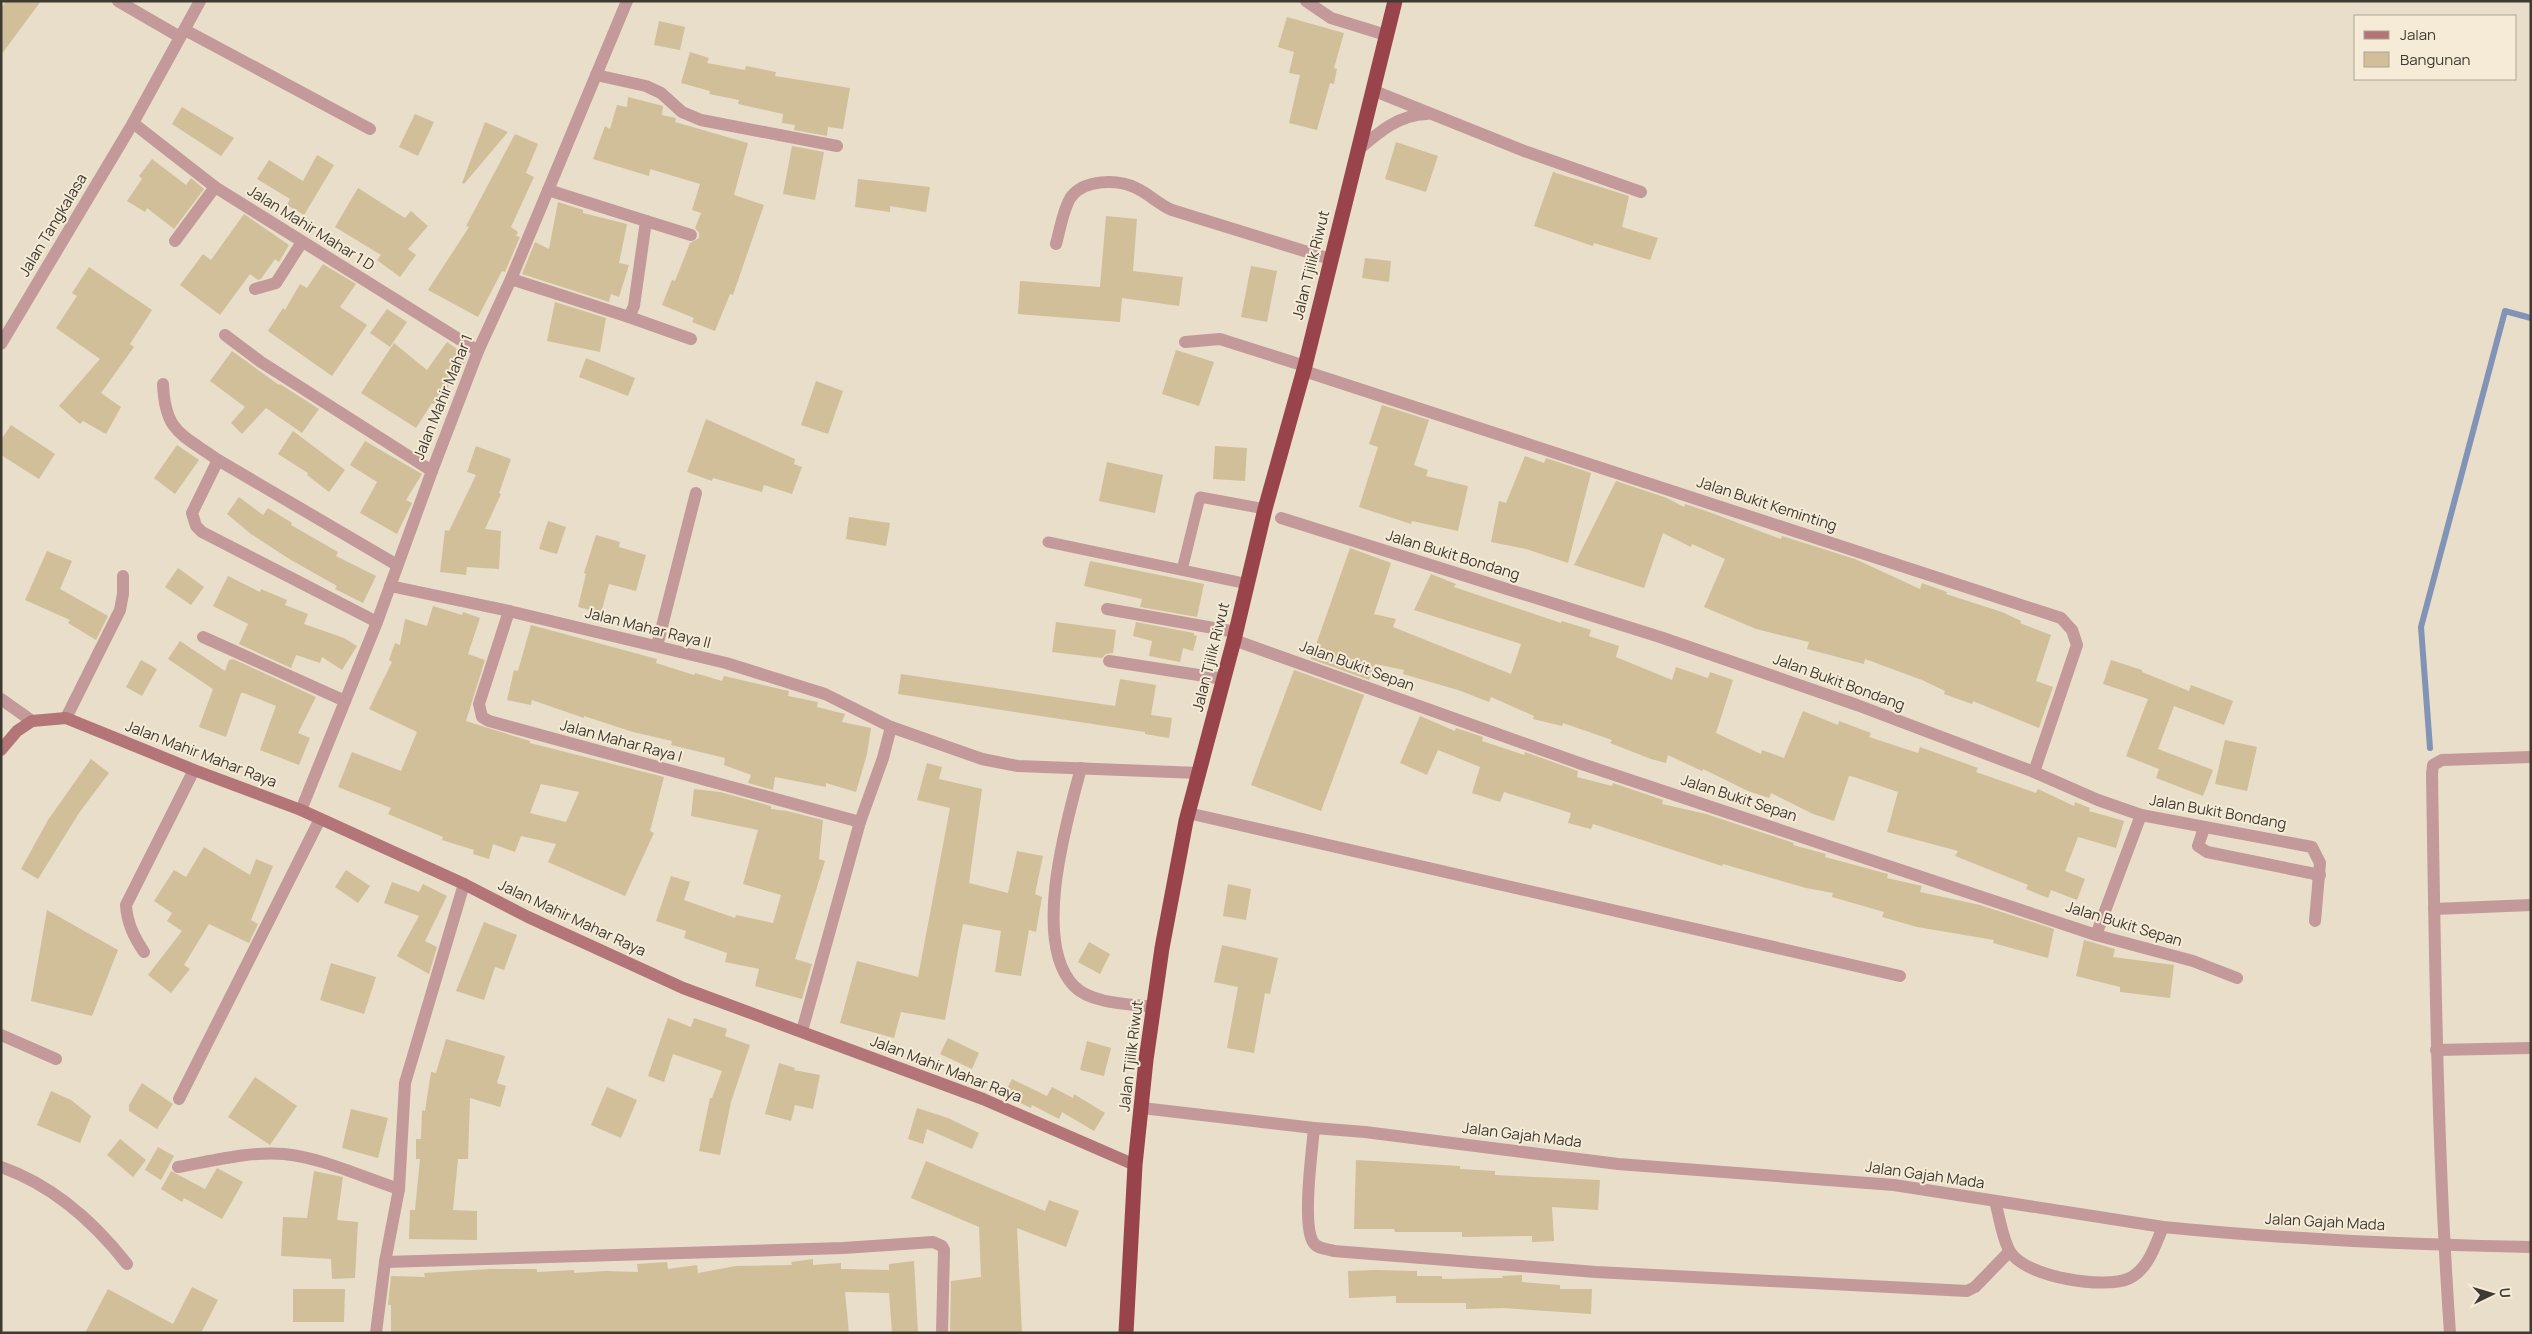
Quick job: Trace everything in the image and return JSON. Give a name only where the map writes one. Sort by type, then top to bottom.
[{"type":"highway","name":"Jalan Tjilik Riwut","points":[[1126,1333],[1135,1164],[1162,948],[1188,813],[1235,636],[1265,509],[1304,368],[1395,1]]},
{"type":"main road","name":"Jalan Mahir Mahar Raya","points":[[32,721],[66,718],[194,770],[301,810],[464,884],[528,917],[683,988],[983,1099],[1135,1164]]},
{"type":"main road","points":[[1,750],[17,731],[32,721]]},
{"type":"street","points":[[118,1],[370,129]]},
{"type":"street","name":"Jalan Tangkalasa","points":[[1,344],[133,122],[200,1]]},
{"type":"street","name":"Jalan Mahir Mahar 1","points":[[301,810],[377,622],[478,351],[511,279],[627,1]]},
{"type":"street","points":[[1306,1],[1331,18],[1386,35]]},
{"type":"street","points":[[596,75],[646,86],[661,93],[682,112],[701,120],[837,146]]},
{"type":"street","points":[[1372,90],[1524,151],[1641,192]]},
{"type":"street","points":[[1358,150],[1389,125],[1407,117],[1432,114]]},
{"type":"street","name":"Jalan Mahir Mahar 1 D","points":[[133,122],[215,188],[478,351]]},
{"type":"street","points":[[1056,244],[1071,197],[1080,188],[1102,182],[1124,183],[1138,188],[1155,202],[1172,210],[1330,259]]},
{"type":"street","points":[[175,241],[215,188]]},
{"type":"street","points":[[548,190],[691,235]]},
{"type":"street","points":[[629,317],[636,299],[639,258],[646,221]]},
{"type":"street","points":[[255,289],[267,287],[276,282],[302,242]]},
{"type":"street","points":[[511,279],[691,339]]},
{"type":"street","points":[[225,336],[262,362],[432,471]]},
{"type":"street","name":"Jalan Bukit Keminting","points":[[1185,342],[1220,339],[2061,618],[2072,630],[2077,645],[2034,772]]},
{"type":"street","points":[[163,384],[164,404],[172,425],[218,460],[397,565]]},
{"type":"street","points":[[218,460],[192,512],[196,526],[202,532],[377,622]]},
{"type":"street","points":[[657,646],[696,493]]},
{"type":"street","name":"Jalan Bukit Bondang","points":[[1281,518],[1660,637],[1857,705],[2034,772],[2098,800],[2141,815],[2312,847],[2320,863],[2315,921]]},
{"type":"street","points":[[66,718],[120,610],[123,594],[123,576]]},
{"type":"street","name":"Jalan Mahar Raya II","points":[[390,586],[509,611],[726,663],[825,694],[891,727],[996,762],[1199,774]]},
{"type":"street","name":"Jalan Bukit Sepan","points":[[1107,609],[1235,636],[1579,763],[2096,935],[2193,961],[2237,978]]},
{"type":"street","name":"Jalan Mahar Raya I","points":[[509,611],[479,704],[482,717],[489,722],[860,822]]},
{"type":"street","points":[[203,637],[345,701]]},
{"type":"street","points":[[1109,660],[1224,678]]},
{"type":"street","points":[[1,699],[32,721]]},
{"type":"street","points":[[802,1031],[860,822],[883,758],[891,727]]},
{"type":"street","points":[[2450,1333],[2444,1246],[2436,1050],[2432,774],[2434,765],[2442,760],[2531,757]]},
{"type":"street","points":[[1080,768],[1060,848],[1055,892],[1054,937],[1061,966],[1074,987],[1100,1000],[1154,1007]]},
{"type":"street","points":[[144,952],[130,927],[126,905],[194,770]]},
{"type":"street","points":[[1188,813],[1900,976]]},
{"type":"street","points":[[2096,935],[2141,815]]},
{"type":"street","points":[[179,1099],[320,819]]},
{"type":"street","points":[[2204,828],[2198,846],[2207,852],[2320,875]]},
{"type":"street","points":[[376,1333],[385,1262],[398,1189],[405,1083],[464,884]]},
{"type":"street","points":[[2434,909],[2531,905]]},
{"type":"street","points":[[1,1035],[56,1059]]},
{"type":"street","points":[[2436,1050],[2531,1048]]},
{"type":"street","name":"Jalan Gajah Mada","points":[[1142,1108],[1365,1132],[1618,1164],[1894,1185],[2163,1227],[2444,1246],[2531,1247]]},
{"type":"street","points":[[1314,1128],[1310,1174],[1310,1232],[1313,1242],[1318,1247],[1334,1251],[1596,1272],[1967,1291],[1975,1287],[2009,1252]]},
{"type":"street","points":[[178,1167],[229,1158],[284,1154],[310,1159],[398,1189]]},
{"type":"street","points":[[1,1167],[25,1175],[50,1190],[104,1234],[127,1264]]},
{"type":"street","points":[[1995,1201],[2009,1252],[2018,1262],[2031,1269],[2071,1280],[2111,1282],[2130,1278],[2146,1265],[2163,1227]]},
{"type":"street","points":[[385,1262],[843,1248],[933,1242],[942,1246],[944,1250],[942,1333]]},
{"type":"lane","points":[[1182,570],[1200,497],[1265,509]]},
{"type":"lane","points":[[1048,542],[1248,584]]},
{"type":"building","points":[[6,1],[41,1],[1,55],[1,8]]},
{"type":"building","points":[[1287,17],[1344,33],[1334,68],[1337,69],[1334,84],[1330,83],[1317,130],[1289,123],[1300,75],[1289,73],[1294,52],[1278,47]]},
{"type":"building","points":[[659,21],[685,27],[680,50],[654,45]]},
{"type":"building","points":[[690,52],[709,58],[707,63],[745,70],[746,66],[776,72],[775,76],[850,88],[843,129],[828,127],[827,136],[794,130],[795,125],[782,123],[783,114],[738,104],[739,100],[709,94],[710,91],[681,83]]},
{"type":"building","points":[[628,97],[663,106],[662,115],[676,118],[675,122],[748,143],[734,195],[764,205],[733,295],[730,294],[715,331],[692,322],[694,318],[662,305],[672,280],[675,281],[690,243],[699,238],[699,233],[695,228],[701,213],[692,210],[700,184],[650,169],[649,176],[593,159],[605,126],[610,129],[617,105],[627,107]]},
{"type":"building","points":[[182,107],[234,138],[221,156],[172,124]]},
{"type":"building","points":[[415,114],[434,122],[418,156],[399,147]]},
{"type":"building","points":[[485,122],[508,132],[464,184],[462,183]]},
{"type":"building","points":[[515,134],[538,144],[526,173],[534,177],[511,227],[518,232],[516,236],[520,237],[505,272],[502,271],[478,317],[428,290],[469,227],[466,226]]},
{"type":"building","points":[[1396,142],[1438,156],[1426,192],[1385,179]]},
{"type":"building","points":[[792,146],[824,152],[815,200],[783,194]]},
{"type":"building","points":[[317,155],[334,165],[304,215],[287,205],[290,199],[257,179],[269,160],[303,181]]},
{"type":"building","points":[[152,159],[186,185],[191,178],[204,189],[174,229],[147,208],[145,212],[127,201],[142,179],[139,176]]},
{"type":"building","points":[[1553,172],[1629,196],[1622,227],[1658,238],[1650,260],[1594,243],[1593,246],[1534,226]]},
{"type":"building","points":[[858,179],[930,187],[926,212],[890,206],[890,212],[855,207]]},
{"type":"building","points":[[358,188],[405,218],[411,211],[428,226],[408,249],[416,255],[400,277],[377,260],[381,255],[335,227]]},
{"type":"building","points":[[558,202],[583,210],[583,213],[627,224],[619,263],[629,265],[619,297],[611,294],[609,302],[522,274],[535,242],[549,249]]},
{"type":"building","points":[[244,214],[289,245],[279,262],[275,259],[261,279],[258,280],[250,274],[220,315],[180,285],[203,254],[211,260]]},
{"type":"building","points":[[1106,216],[1137,219],[1133,271],[1183,277],[1179,306],[1122,298],[1120,322],[1018,314],[1020,281],[1100,287]]},
{"type":"building","points":[[1365,258],[1391,261],[1389,282],[1362,278]]},
{"type":"building","points":[[323,264],[356,284],[340,307],[367,325],[332,376],[268,331],[283,308],[285,310],[300,284],[307,288]]},
{"type":"building","points":[[1251,266],[1277,271],[1267,322],[1241,317]]},
{"type":"building","points":[[89,267],[152,310],[130,344],[134,347],[101,393],[121,407],[106,434],[83,421],[80,424],[59,406],[100,359],[56,328],[77,296],[72,293]]},
{"type":"building","points":[[555,302],[606,318],[600,352],[547,341]]},
{"type":"building","points":[[387,309],[407,322],[390,347],[370,333]]},
{"type":"building","points":[[447,342],[467,356],[463,366],[435,405],[432,403],[416,428],[361,393],[394,343],[427,370]]},
{"type":"building","points":[[1176,350],[1214,362],[1199,406],[1162,394]]},
{"type":"building","points":[[232,351],[279,385],[319,409],[302,433],[266,408],[242,434],[231,423],[245,407],[210,381]]},
{"type":"building","points":[[586,358],[635,378],[628,396],[579,377]]},
{"type":"building","points":[[816,381],[843,391],[828,434],[801,425]]},
{"type":"building","points":[[1382,405],[1429,420],[1414,465],[1428,470],[1426,476],[1468,486],[1458,531],[1412,521],[1411,524],[1359,507],[1378,447],[1369,444]]},
{"type":"building","points":[[706,419],[795,459],[794,464],[802,467],[792,494],[764,485],[762,492],[713,478],[712,481],[687,472]]},
{"type":"building","points":[[11,425],[55,454],[39,479],[1,455],[1,440]]},
{"type":"building","points":[[293,431],[345,470],[329,492],[307,475],[308,473],[278,454]]},
{"type":"building","points":[[365,441],[422,474],[406,500],[412,503],[397,534],[360,513],[377,482],[350,465]]},
{"type":"building","points":[[177,445],[199,460],[175,494],[154,478]]},
{"type":"building","points":[[476,446],[511,459],[499,493],[501,494],[485,529],[501,531],[499,569],[467,567],[466,575],[440,572],[445,530],[449,531],[476,475],[467,472]]},
{"type":"building","points":[[1215,446],[1247,448],[1245,481],[1213,479]]},
{"type":"building","points":[[1525,456],[1544,463],[1546,458],[1591,473],[1568,563],[1526,549],[1491,542],[1499,501],[1506,503]]},
{"type":"building","points":[[1107,462],[1163,475],[1155,513],[1099,501]]},
{"type":"building","points":[[1616,481],[1667,498],[1684,507],[1685,504],[1781,539],[1782,536],[1855,559],[1920,589],[1922,583],[1947,592],[1946,594],[2002,612],[2021,621],[2020,623],[2051,635],[2036,681],[2053,687],[2039,728],[1973,701],[1972,704],[1944,694],[1945,691],[1922,680],[1865,659],[1864,664],[1807,649],[1809,642],[1756,629],[1704,607],[1725,559],[1692,544],[1691,547],[1663,533],[1644,588],[1574,565]]},
{"type":"building","points":[[239,497],[263,515],[268,508],[292,523],[291,525],[338,552],[336,556],[376,576],[363,603],[335,589],[337,586],[291,560],[251,534],[227,514]]},
{"type":"building","points":[[849,517],[890,523],[886,546],[846,539]]},
{"type":"building","points":[[548,521],[566,527],[557,554],[539,549]]},
{"type":"building","points":[[596,535],[620,542],[619,547],[646,555],[636,591],[609,584],[601,613],[578,607],[586,574],[584,573]]},
{"type":"building","points":[[1350,548],[1391,563],[1374,614],[1396,619],[1393,627],[1511,674],[1521,644],[1414,610],[1431,574],[1456,584],[1454,587],[1561,623],[1562,621],[1591,630],[1589,636],[1619,646],[1616,657],[1672,680],[1676,667],[1708,678],[1710,672],[1733,680],[1716,733],[1761,754],[1762,750],[1784,758],[1803,711],[1838,725],[1839,721],[1871,733],[1869,737],[1918,753],[1920,747],[1978,768],[1976,772],[2036,793],[2038,789],[2074,806],[2075,802],[2090,808],[2089,811],[2124,821],[2116,848],[2078,837],[2065,871],[2085,879],[2077,900],[2051,890],[2048,898],[2026,889],[2028,885],[1955,856],[1958,851],[1887,832],[1898,792],[1854,777],[1849,776],[1834,821],[1813,814],[1771,793],[1769,798],[1748,791],[1703,769],[1702,771],[1668,755],[1666,763],[1651,759],[1610,743],[1612,740],[1563,723],[1562,726],[1533,719],[1534,716],[1491,697],[1489,702],[1461,691],[1403,674],[1404,670],[1375,664],[1369,680],[1311,659]]},
{"type":"building","points":[[47,551],[72,561],[60,589],[108,616],[96,640],[68,623],[70,620],[25,600]]},
{"type":"building","points":[[1090,561],[1204,584],[1197,617],[1140,607],[1142,599],[1084,586]]},
{"type":"building","points":[[178,568],[204,587],[191,605],[165,587]]},
{"type":"building","points":[[228,576],[260,592],[261,589],[287,600],[285,605],[308,614],[304,624],[344,638],[357,646],[342,670],[322,657],[320,663],[296,655],[291,668],[239,644],[248,624],[213,606]]},
{"type":"building","points":[[433,606],[462,615],[463,612],[480,618],[468,654],[485,660],[466,721],[530,741],[530,743],[664,777],[650,831],[654,833],[625,896],[548,862],[556,844],[521,836],[515,852],[493,844],[489,859],[473,854],[474,850],[442,840],[443,837],[388,814],[391,808],[338,787],[352,752],[401,771],[417,732],[369,709],[392,662],[389,660],[395,643],[400,645],[405,619],[427,626]],"holes":[[[541,784],[579,792],[566,822],[530,813]]]},
{"type":"building","points":[[1056,622],[1116,630],[1113,653],[1106,654],[1102,658],[1052,652]]},
{"type":"building","points":[[1136,622],[1194,633],[1197,636],[1193,651],[1183,648],[1180,662],[1149,656],[1152,641],[1133,636]]},
{"type":"building","points":[[531,625],[657,659],[656,663],[694,675],[695,673],[722,681],[724,676],[789,691],[788,696],[818,702],[817,707],[845,714],[842,722],[871,728],[867,754],[856,792],[826,783],[826,787],[775,777],[773,790],[748,783],[751,775],[724,765],[725,758],[671,745],[672,741],[633,732],[584,716],[584,718],[532,700],[531,705],[507,700],[514,670],[518,671]]},
{"type":"building","points":[[180,641],[225,671],[229,660],[233,659],[316,697],[298,733],[310,738],[299,765],[260,750],[276,706],[244,693],[241,693],[226,737],[199,727],[213,689],[168,659]]},
{"type":"building","points":[[141,660],[157,669],[142,696],[126,687]]},
{"type":"building","points":[[2111,660],[2142,670],[2142,672],[2189,691],[2191,685],[2233,701],[2224,725],[2174,706],[2158,749],[2213,770],[2203,796],[2156,778],[2159,769],[2126,756],[2148,699],[2103,684]]},
{"type":"building","points":[[1294,670],[1364,695],[1321,811],[1251,785]]},
{"type":"building","points":[[901,674],[1115,706],[1120,679],[1156,685],[1151,715],[1172,718],[1169,738],[1145,734],[1145,732],[898,694]]},
{"type":"building","points":[[1420,716],[1455,731],[1456,728],[1483,737],[1482,741],[1524,755],[1525,752],[1578,771],[1577,777],[1612,786],[1613,783],[1663,800],[1662,804],[1706,814],[1794,843],[1793,845],[1826,854],[1825,857],[1888,874],[1887,878],[1922,886],[1920,892],[1980,905],[2054,929],[2048,958],[1993,943],[1994,940],[1917,927],[1882,917],[1884,912],[1832,897],[1833,893],[1806,888],[1723,864],[1722,866],[1593,824],[1591,829],[1568,823],[1571,813],[1504,792],[1500,802],[1472,793],[1480,767],[1438,750],[1427,775],[1400,763]]},
{"type":"building","points":[[2225,740],[2257,747],[2247,791],[2215,784]]},
{"type":"building","points":[[91,759],[109,773],[79,813],[38,879],[21,869],[48,820]]},
{"type":"building","points":[[927,763],[942,767],[939,779],[982,789],[969,883],[1008,893],[1017,851],[1043,856],[1035,894],[1042,897],[1036,932],[1029,930],[1021,976],[995,972],[1001,931],[963,924],[945,1020],[901,1012],[894,1038],[840,1023],[857,961],[918,977],[950,808],[917,800]]},
{"type":"building","points":[[694,789],[720,792],[771,806],[771,809],[823,820],[819,859],[825,861],[795,959],[812,964],[802,999],[755,986],[759,969],[725,962],[727,953],[684,938],[686,931],[656,921],[671,876],[690,882],[684,900],[735,918],[736,915],[773,923],[781,895],[743,884],[758,830],[691,816]]},
{"type":"building","points":[[204,847],[250,875],[256,859],[273,866],[251,920],[258,924],[249,943],[209,924],[184,965],[190,969],[171,993],[148,975],[182,931],[167,921],[172,913],[154,901],[174,870],[186,877]]},
{"type":"building","points":[[346,870],[370,886],[358,903],[335,887]]},
{"type":"building","points":[[392,882],[419,892],[423,884],[447,896],[425,941],[437,947],[429,974],[397,956],[419,916],[384,903]]},
{"type":"building","points":[[1228,884],[1251,889],[1246,920],[1223,916]]},
{"type":"building","points":[[47,910],[118,950],[92,1016],[31,1001]]},
{"type":"building","points":[[484,922],[517,935],[504,970],[495,967],[484,1000],[456,991]]},
{"type":"building","points":[[2084,940],[2115,949],[2113,957],[2174,965],[2170,998],[2120,992],[2120,987],[2076,976]]},
{"type":"building","points":[[1089,942],[1110,954],[1100,974],[1078,962]]},
{"type":"building","points":[[1222,945],[1278,958],[1270,994],[1265,993],[1254,1053],[1227,1048],[1238,987],[1214,982]]},
{"type":"building","points":[[331,963],[376,977],[364,1014],[320,1000]]},
{"type":"building","points":[[668,1018],[691,1027],[694,1018],[727,1029],[725,1036],[750,1045],[731,1102],[720,1155],[699,1151],[710,1098],[712,1098],[722,1071],[673,1054],[664,1082],[648,1076]]},
{"type":"building","points":[[948,1038],[979,1053],[972,1069],[940,1054]]},
{"type":"building","points":[[446,1039],[505,1056],[497,1083],[506,1086],[500,1107],[470,1098],[468,1159],[458,1159],[453,1210],[477,1211],[477,1240],[409,1239],[410,1210],[415,1210],[420,1159],[416,1159],[416,1139],[421,1139],[422,1110],[425,1111],[431,1072],[436,1073]]},
{"type":"building","points":[[1087,1041],[1111,1048],[1104,1076],[1080,1070]]},
{"type":"building","points":[[779,1063],[795,1068],[794,1070],[820,1075],[813,1109],[795,1105],[791,1121],[765,1114]]},
{"type":"building","points":[[255,1077],[297,1106],[270,1145],[228,1117]]},
{"type":"building","points":[[1012,1079],[1047,1096],[1052,1087],[1073,1098],[1074,1094],[1105,1113],[1094,1131],[1062,1112],[1059,1119],[1032,1105],[1031,1108],[1004,1095]]},
{"type":"building","points":[[142,1083],[173,1104],[157,1129],[129,1111],[129,1105]]},
{"type":"building","points":[[607,1087],[637,1100],[621,1138],[591,1125]]},
{"type":"building","points":[[51,1091],[71,1100],[91,1116],[80,1143],[37,1125]]},
{"type":"building","points":[[917,1108],[948,1118],[979,1133],[972,1149],[927,1129],[923,1144],[908,1139]]},
{"type":"building","points":[[351,1109],[388,1118],[378,1158],[342,1148]]},
{"type":"building","points":[[120,1139],[146,1160],[133,1177],[107,1155]]},
{"type":"building","points":[[158,1147],[174,1156],[161,1180],[145,1170]]},
{"type":"building","points":[[1356,1160],[1460,1166],[1460,1169],[1495,1171],[1495,1175],[1600,1180],[1598,1210],[1552,1207],[1554,1241],[1532,1242],[1532,1236],[1462,1237],[1462,1232],[1395,1232],[1394,1229],[1354,1229]]},
{"type":"building","points":[[926,1161],[1045,1211],[1049,1200],[1079,1211],[1066,1247],[1017,1228],[1022,1333],[950,1333],[951,1281],[981,1277],[979,1227],[911,1198]]},
{"type":"building","points":[[217,1168],[243,1182],[222,1219],[184,1198],[182,1202],[161,1189],[171,1171],[205,1189]]},
{"type":"building","points":[[314,1171],[343,1177],[337,1220],[358,1222],[355,1278],[332,1279],[331,1259],[281,1256],[283,1217],[307,1218]]},
{"type":"building","points":[[813,1259],[813,1265],[841,1263],[841,1269],[889,1270],[889,1264],[914,1261],[918,1333],[892,1333],[889,1293],[845,1292],[849,1333],[391,1333],[391,1305],[388,1305],[391,1276],[425,1277],[424,1273],[490,1269],[537,1269],[537,1272],[574,1270],[574,1273],[605,1271],[638,1272],[637,1264],[667,1262],[668,1269],[697,1265],[698,1273],[736,1266],[792,1265],[791,1262]]},
{"type":"building","points":[[1348,1271],[1417,1271],[1417,1276],[1442,1276],[1442,1279],[1503,1278],[1502,1276],[1522,1275],[1522,1282],[1560,1285],[1560,1289],[1592,1289],[1591,1314],[1504,1308],[1466,1309],[1466,1303],[1396,1303],[1396,1296],[1349,1298]]},
{"type":"building","points":[[192,1287],[218,1300],[201,1333],[85,1333],[108,1289],[173,1324]]},
{"type":"building","points":[[293,1289],[345,1289],[344,1322],[293,1322]]},
{"type":"waterway","points":[[2430,748],[2421,627],[2505,311],[2531,318]]}]
